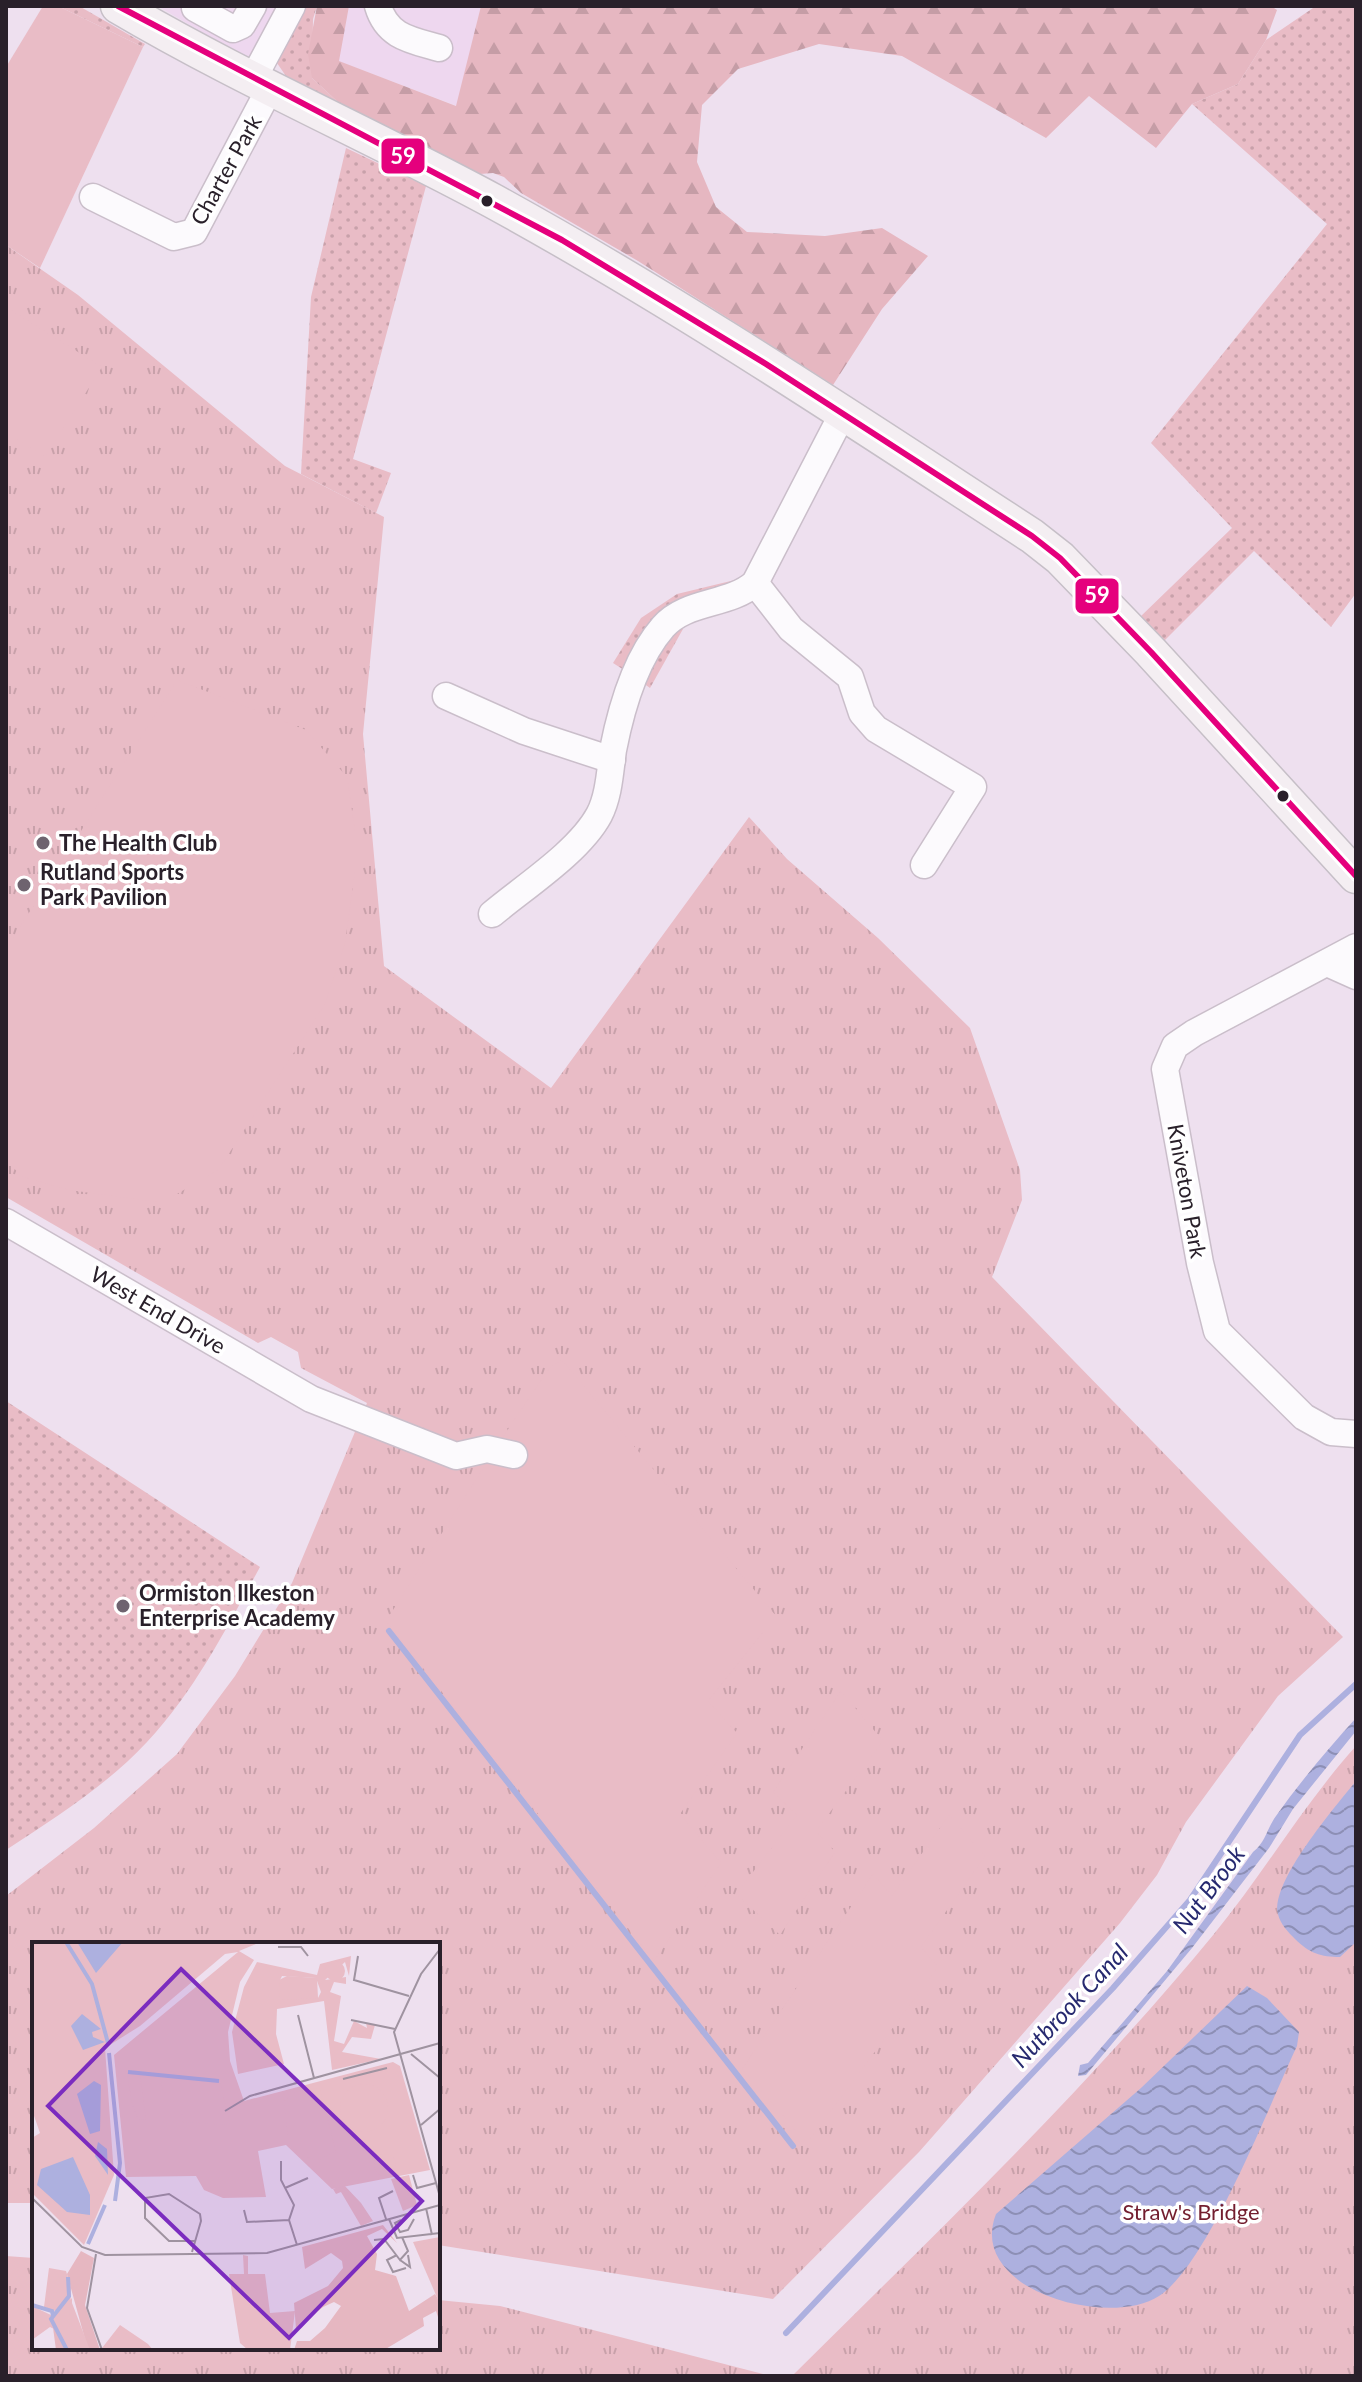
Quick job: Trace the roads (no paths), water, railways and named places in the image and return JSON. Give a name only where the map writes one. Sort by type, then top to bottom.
[{"type":"main road","points":[[118,6],[261,84],[437,172],[655,293],[1032,536],[1060,558],[1356,876]]},
{"type":"street","points":[[176,39],[195,7],[233,29],[242,25],[253,6]]},
{"type":"street","name":"Charter Park","points":[[93,197],[132,205],[174,237],[194,232],[261,84],[292,6]]},
{"type":"street","points":[[378,6],[382,18],[396,36],[439,48]]},
{"type":"street","points":[[492,914],[522,903],[594,823],[605,799],[633,681],[658,633],[673,617],[738,595],[755,583],[843,413]]},
{"type":"street","points":[[755,583],[791,629],[850,677],[862,713],[876,729],[973,787],[924,865]]},
{"type":"street","points":[[446,696],[499,709],[612,760]]},
{"type":"street","name":"Kniveton Park","points":[[1356,947],[1194,1033],[1175,1046],[1165,1069],[1200,1263],[1217,1331],[1304,1417],[1331,1432],[1356,1434]]},
{"type":"street","points":[[1327,963],[1356,976]]},
{"type":"street","name":"West End Drive","points":[[6,1222],[274,1364],[311,1399],[456,1456],[487,1449],[514,1455]]},
{"type":"water","points":[[1356,1718],[1356,1731],[1293,1809],[1269,1848],[1192,1948],[1086,2075],[1078,2076],[1080,2065],[1088,2063],[1167,1971],[1261,1844],[1285,1803]]},
{"type":"water","points":[[1356,1781],[1356,1942],[1340,1957],[1327,1956],[1305,1948],[1288,1931],[1279,1918],[1278,1900],[1306,1845]]},
{"type":"water","points":[[1247,1986],[1267,1998],[1299,2032],[1297,2046],[1236,2181],[1197,2252],[1178,2279],[1159,2296],[1136,2305],[1108,2308],[1078,2305],[1048,2296],[1021,2282],[1002,2264],[992,2241],[996,2214],[1141,2088]]},
{"type":"waterway","points":[[389,1631],[793,2146]]},
{"type":"waterway","name":"Nutbrook Canal","points":[[786,2333],[1113,1988],[1190,1900],[1300,1735],[1356,1684]]},
{"type":"place","name":"The Health Club","points":[[43,843]]},
{"type":"place","name":"Rutland Sports Park Pavilion","points":[[24,885]]},
{"type":"place","name":"Ormiston Ilkeston Enterprise Academy","points":[[123,1606]]},
{"type":"water label","name":"Nut Brook","points":[[1209,1890]]},
{"type":"park label","name":"Straw's Bridge","points":[[1191,2212]]}]
